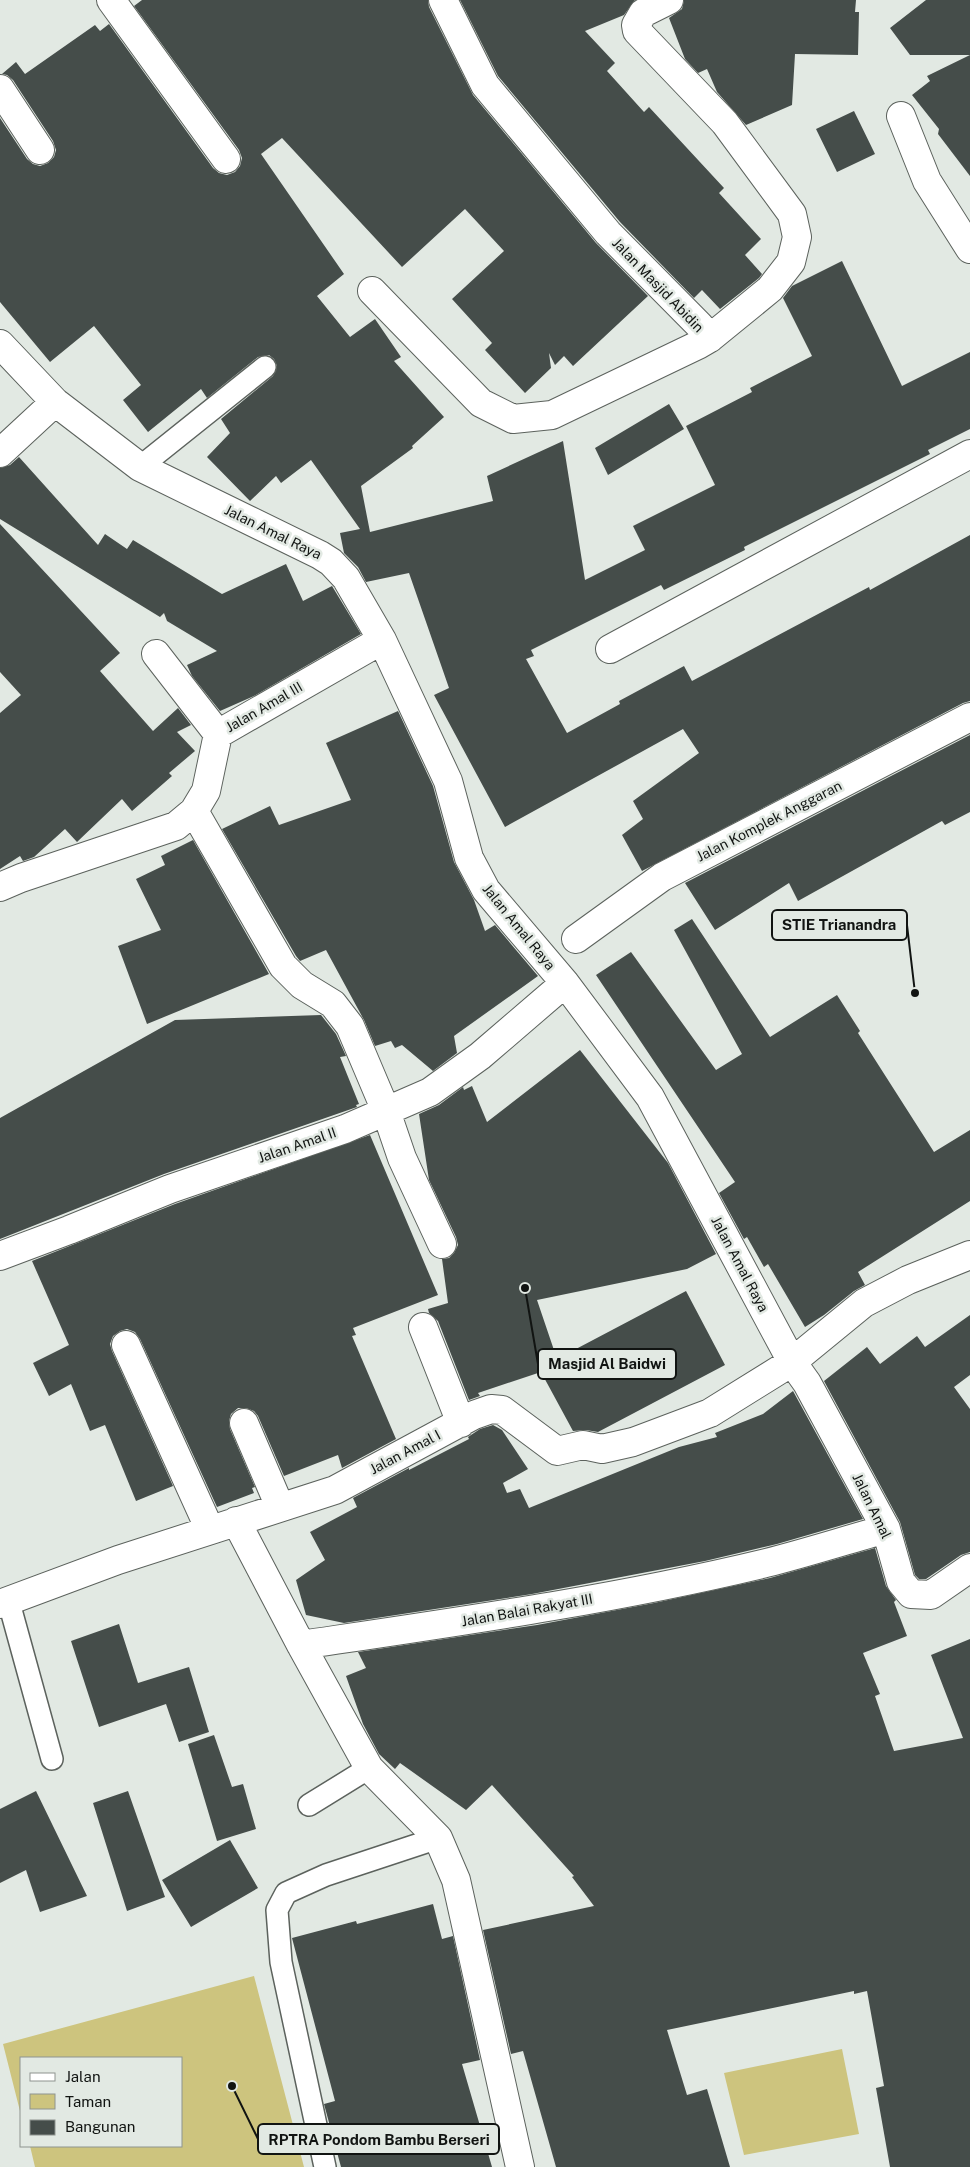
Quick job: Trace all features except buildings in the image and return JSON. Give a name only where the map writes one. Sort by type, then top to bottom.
[{"type":"street","points":[[111,0],[226,159]]},
{"type":"street","name":"Jalan Masjid Abidin","points":[[372,291],[481,403],[514,419],[552,415],[710,338],[608,233],[486,85],[443,0]]},
{"type":"street","points":[[669,0],[643,13],[636,25],[637,31],[725,123],[792,214],[796,238],[791,262],[770,289],[710,338]]},
{"type":"street","points":[[0,89],[40,150]]},
{"type":"street","points":[[901,116],[927,181],[970,249]]},
{"type":"street","name":"Jalan Amal Raya","points":[[0,344],[55,402],[140,467],[331,562],[346,578],[382,640],[448,781],[469,858],[486,890],[566,983],[650,1097],[792,1362]]},
{"type":"street","points":[[0,453],[55,402]]},
{"type":"street","points":[[610,649],[970,454]]},
{"type":"street","name":"Jalan Amal III","points":[[0,887],[21,878],[176,826],[194,811],[206,791],[218,734],[382,640]]},
{"type":"street","points":[[156,654],[218,734]]},
{"type":"street","name":"Jalan Komplek Anggaran","points":[[576,939],[662,877],[970,717]]},
{"type":"street","points":[[194,811],[284,966],[302,985],[333,1004],[350,1026],[386,1111],[402,1158],[442,1244]]},
{"type":"street","name":"Jalan Amal II","points":[[0,1256],[170,1189],[345,1129],[430,1092],[480,1056],[566,983]]},
{"type":"street","points":[[792,1362],[864,1303],[908,1280],[970,1255]]},
{"type":"street","points":[[423,1326],[461,1423]]},
{"type":"street","points":[[126,1345],[210,1530]]},
{"type":"street","name":"Jalan Amal I","points":[[4,1602],[118,1560],[335,1490],[491,1409],[502,1410],[557,1451],[583,1445],[602,1449],[633,1442],[710,1414],[792,1362]]},
{"type":"street","name":"Jalan Amal","points":[[792,1362],[807,1383],[886,1529],[901,1582],[911,1594],[930,1595],[970,1568]]},
{"type":"street","points":[[244,1423],[280,1507]]},
{"type":"street","points":[[236,1522],[369,1768],[438,1838],[456,1880],[520,2167]]},
{"type":"street","name":"Jalan Balai Rakyat III","points":[[301,1645],[481,1618],[631,1592],[767,1563],[886,1529]]},
{"type":"lane","points":[[140,467],[265,367]]},
{"type":"lane","points":[[4,1602],[52,1759]]},
{"type":"lane","points":[[309,1805],[369,1768]]},
{"type":"lane","points":[[325,2167],[281,1962],[277,1910],[286,1893],[326,1875],[438,1838]]},
{"type":"green space","points":[[254,1976],[304,2167],[35,2167],[30,2147],[182,2147],[182,2057],[20,2057],[20,2111],[3,2044]]},
{"type":"green space","points":[[842,2049],[859,2134],[744,2155],[724,2073]]},
{"type":"place","name":"STIE Trianandra","points":[[915,993]]},
{"type":"place","name":"Masjid Al Baidwi","points":[[525,1288]]},
{"type":"place","name":"RPTRA Pondom Bambu Berseri","points":[[232,2086]]}]
